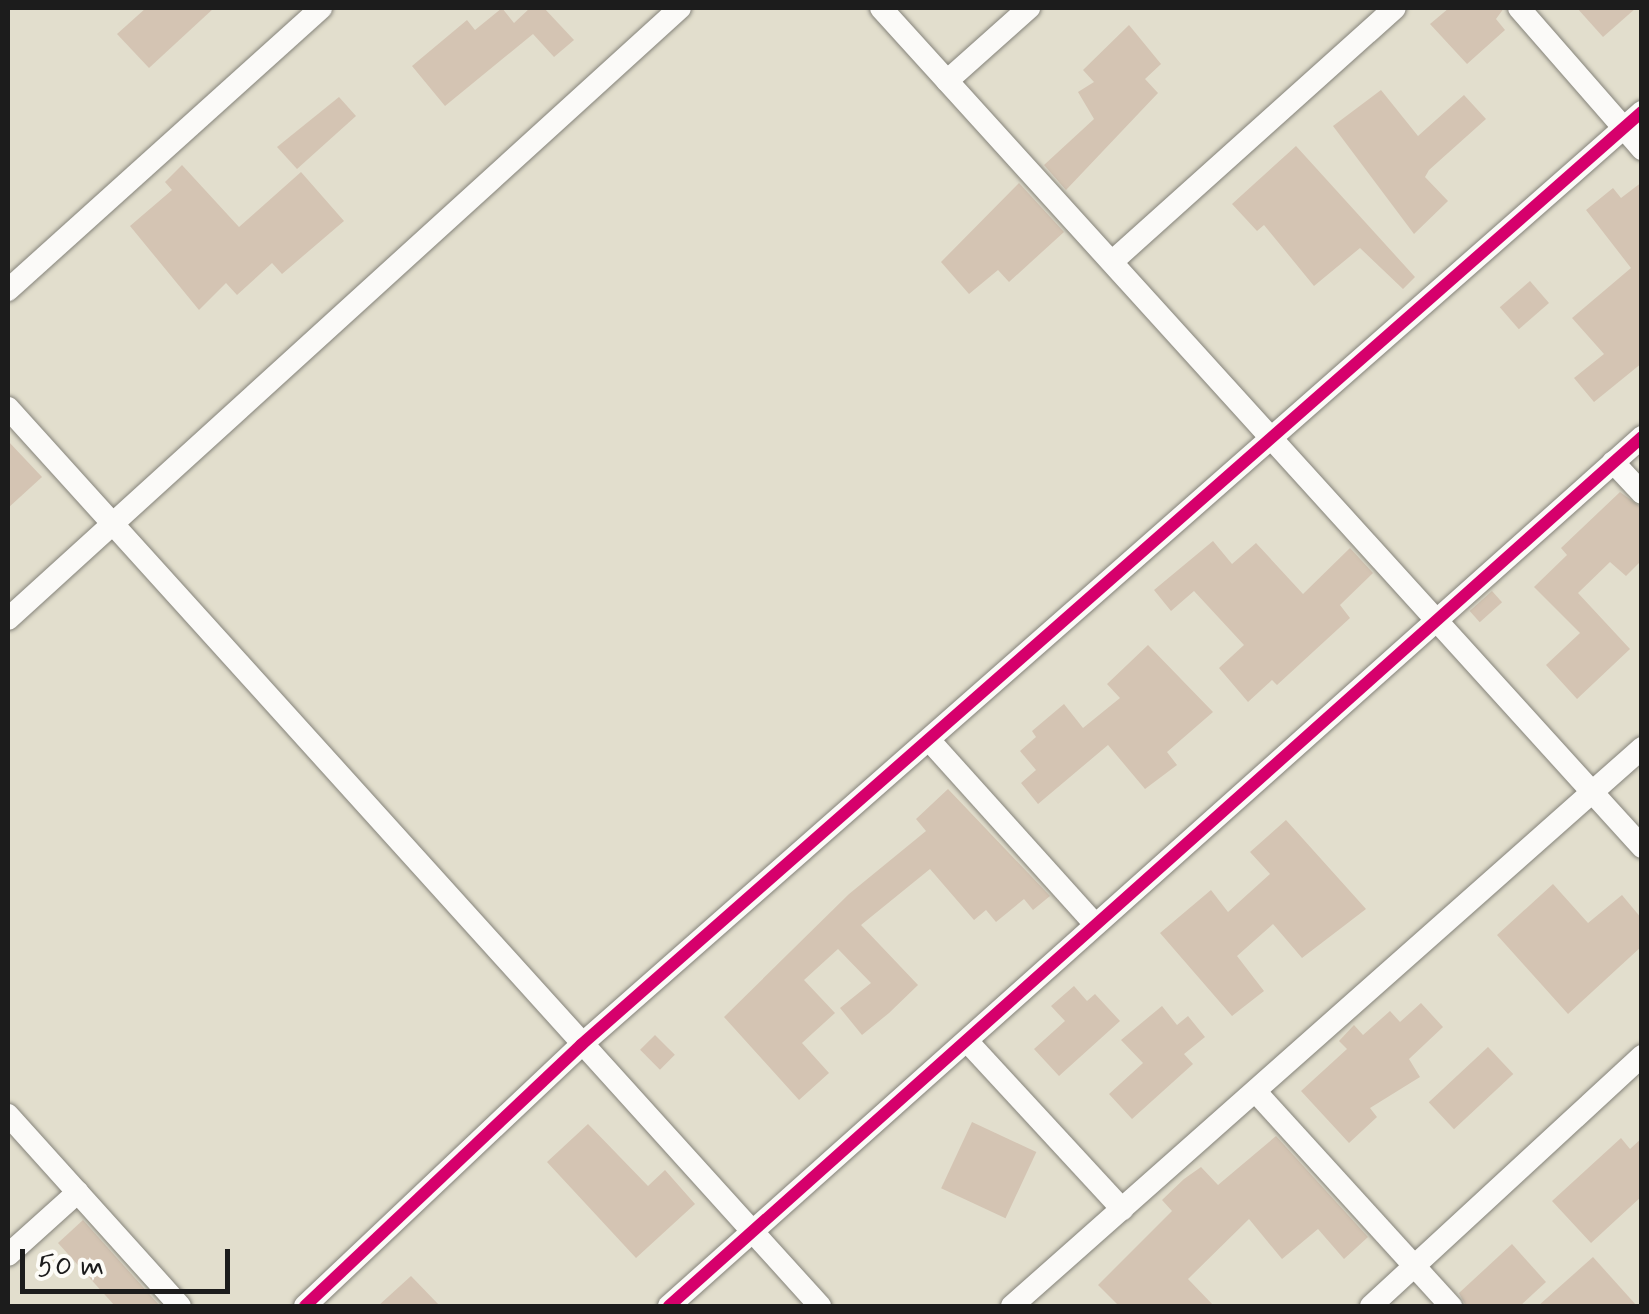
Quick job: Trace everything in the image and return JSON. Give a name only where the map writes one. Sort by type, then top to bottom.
[{"type":"street","points":[[8,290],[321,8]]},
{"type":"street","points":[[8,620],[680,8]]},
{"type":"street","points":[[881,8],[1114,260],[1642,847]]},
{"type":"street","points":[[946,80],[1029,8]]},
{"type":"street","points":[[1114,260],[1395,8]]},
{"type":"street","points":[[1518,8],[1642,149]]},
{"type":"street","points":[[305,1306],[581,1044],[1276,439],[1642,112]]},
{"type":"street","points":[[8,408],[820,1306]]},
{"type":"street","points":[[669,1306],[1642,437]]},
{"type":"street","points":[[1613,462],[1642,494]]},
{"type":"street","points":[[930,741],[1095,924]]},
{"type":"street","points":[[1012,1306],[1642,748]]},
{"type":"street","points":[[967,1041],[1122,1210]]},
{"type":"street","points":[[1372,1306],[1642,1056]]},
{"type":"street","points":[[1256,1092],[1451,1306]]},
{"type":"street","points":[[8,1116],[180,1306]]},
{"type":"street","points":[[8,1256],[78,1192]]},
{"type":"building","points":[[146,8],[214,8],[149,68],[117,34]]},
{"type":"building","points":[[502,8],[514,23],[530,8],[544,8],[574,40],[554,57],[533,34],[445,106],[412,66],[467,20],[475,30]]},
{"type":"building","points":[[1449,8],[1504,8],[1496,19],[1505,30],[1467,64],[1430,24]]},
{"type":"building","points":[[1577,8],[1636,8],[1603,37]]},
{"type":"building","points":[[1129,25],[1161,64],[1145,79],[1158,93],[1066,190],[1044,165],[1094,119],[1078,92],[1094,82],[1083,70]]},
{"type":"building","points":[[1381,90],[1418,136],[1464,95],[1486,119],[1429,170],[1425,177],[1448,201],[1414,234],[1333,126]]},
{"type":"building","points":[[339,97],[356,116],[297,169],[277,147]]},
{"type":"building","points":[[1296,146],[1415,277],[1403,289],[1360,248],[1314,286],[1264,225],[1257,231],[1232,204]]},
{"type":"building","points":[[182,165],[239,227],[301,172],[344,221],[282,274],[272,263],[237,295],[226,283],[199,310],[130,226],[172,190],[165,182]]},
{"type":"building","points":[[1642,182],[1642,363],[1594,402],[1574,378],[1604,354],[1572,318],[1631,268],[1586,210],[1613,188],[1621,198]]},
{"type":"building","points":[[1019,183],[1064,232],[1009,282],[998,270],[969,294],[941,262]]},
{"type":"building","points":[[1530,281],[1549,303],[1519,329],[1500,307]]},
{"type":"building","points":[[8,441],[42,477],[8,508]]},
{"type":"building","points":[[1620,492],[1642,508],[1642,560],[1626,576],[1610,562],[1578,593],[1630,649],[1577,699],[1546,665],[1580,633],[1534,587],[1567,555],[1561,548]]},
{"type":"building","points":[[1213,541],[1232,564],[1256,543],[1303,594],[1350,548],[1373,573],[1340,605],[1350,618],[1277,685],[1272,680],[1248,702],[1219,668],[1244,645],[1194,591],[1171,611],[1154,590]]},
{"type":"building","points":[[1492,591],[1502,602],[1480,622],[1470,611]]},
{"type":"building","points":[[1148,645],[1213,712],[1167,752],[1177,765],[1145,789],[1108,745],[1038,804],[1021,783],[1036,770],[1020,751],[1036,737],[1032,731],[1064,704],[1083,728],[1120,698],[1107,684]]},
{"type":"building","points":[[948,789],[1050,896],[1033,910],[1024,899],[996,922],[986,910],[974,920],[930,869],[861,925],[918,985],[862,1035],[840,1008],[871,983],[838,949],[804,980],[835,1013],[802,1043],[829,1073],[799,1100],[724,1017],[849,894],[926,831],[916,819]]},
{"type":"building","points":[[1286,820],[1366,909],[1302,958],[1273,924],[1237,956],[1264,991],[1232,1016],[1160,933],[1211,890],[1228,912],[1270,874],[1250,852]]},
{"type":"building","points":[[1553,884],[1588,923],[1622,895],[1642,919],[1642,946],[1568,1014],[1497,935]]},
{"type":"building","points":[[1074,986],[1087,1001],[1095,994],[1120,1021],[1059,1076],[1034,1049],[1065,1021],[1051,1006]]},
{"type":"building","points":[[1421,1003],[1443,1027],[1409,1059],[1420,1077],[1370,1108],[1377,1117],[1349,1143],[1301,1091],[1347,1049],[1339,1041],[1354,1025],[1363,1035],[1390,1011],[1400,1022]]},
{"type":"building","points":[[1162,1006],[1177,1025],[1188,1016],[1205,1037],[1184,1054],[1193,1064],[1132,1119],[1109,1094],[1143,1063],[1121,1040]]},
{"type":"building","points":[[655,1035],[675,1055],[660,1070],[640,1050]]},
{"type":"building","points":[[1488,1047],[1513,1074],[1454,1129],[1429,1102]]},
{"type":"building","points":[[972,1122],[1036,1152],[1005,1218],[941,1188]]},
{"type":"building","points":[[588,1124],[648,1186],[665,1170],[695,1204],[636,1258],[547,1162]]},
{"type":"building","points":[[1276,1136],[1368,1237],[1344,1259],[1318,1229],[1282,1259],[1249,1219],[1188,1279],[1214,1306],[1119,1306],[1098,1285],[1172,1211],[1162,1200],[1184,1179],[1201,1167],[1218,1185]]},
{"type":"building","points":[[1621,1138],[1630,1149],[1642,1138],[1642,1196],[1591,1243],[1552,1201]]},
{"type":"building","points":[[83,1220],[160,1306],[115,1306],[58,1243]]},
{"type":"building","points":[[1512,1244],[1546,1282],[1520,1306],[1466,1306],[1459,1293]]},
{"type":"building","points":[[1593,1257],[1637,1306],[1538,1306]]},
{"type":"building","points":[[411,1276],[440,1306],[378,1306]]},
{"type":"cycle path","points":[[305,1306],[581,1045],[1642,112]]},
{"type":"cycle path","points":[[669,1306],[1642,437]]}]
